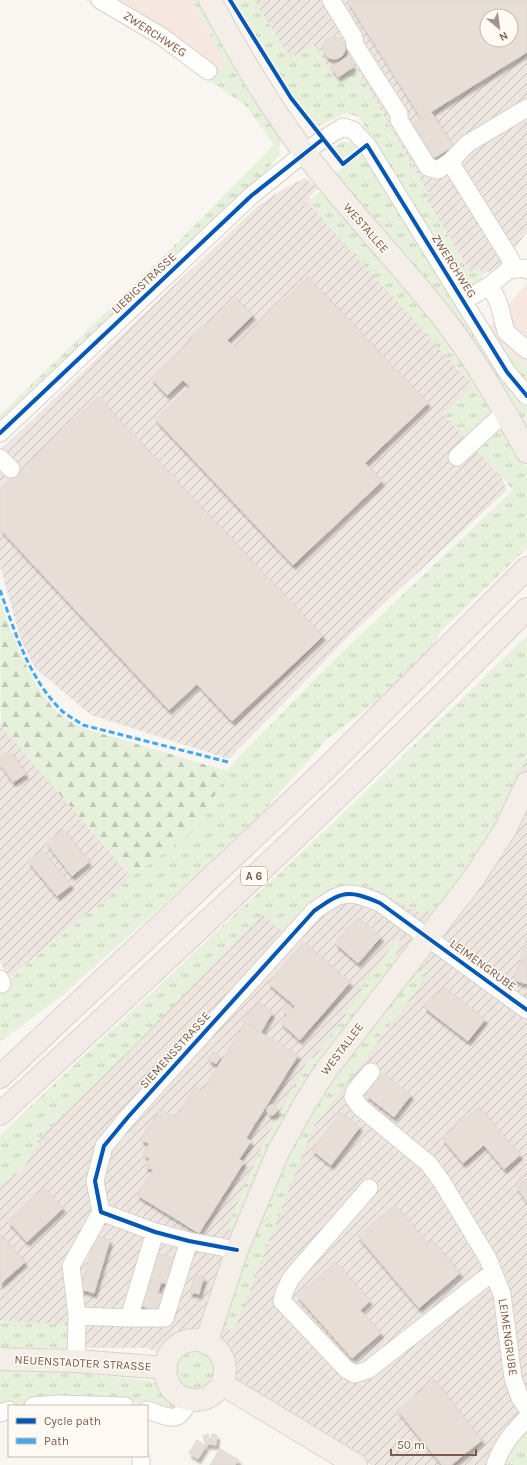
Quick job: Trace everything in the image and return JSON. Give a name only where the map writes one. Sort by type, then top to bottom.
[{"type":"highway","name":"A 6","points":[[0,1077],[325,770],[527,568]]},
{"type":"highway","name":"A 6","points":[[0,1114],[343,792],[527,609]]},
{"type":"highway","points":[[0,1060],[27,1050]]},
{"type":"main road","name":"WESTALLEE","points":[[210,0],[246,66],[286,127],[356,217],[403,269],[441,315],[476,362],[527,452]]},
{"type":"main road","name":"WESTALLEE","points":[[206,1343],[237,1250],[278,1152],[305,1103],[324,1073],[473,879],[505,830],[527,783]]},
{"type":"main road","points":[[190,1341],[206,1343],[217,1350],[224,1362],[225,1374],[222,1384],[211,1396],[201,1400],[190,1400],[180,1395],[172,1388],[167,1379],[166,1368],[169,1358],[180,1346],[190,1341]]},
{"type":"main road","name":"NEUENSTADTER STRASSE","points":[[0,1359],[76,1361],[166,1368]]},
{"type":"main road","points":[[222,1384],[356,1465]]},
{"type":"street","name":"ZWERCHWEG","points":[[100,0],[161,36],[208,71]]},
{"type":"street","points":[[331,0],[354,38],[355,45],[399,114],[399,120],[428,167],[438,170],[450,162],[467,144],[527,108]]},
{"type":"street","name":"ZWERCHWEG","points":[[304,152],[343,127],[353,130],[367,145],[507,372],[527,396]]},
{"type":"street","name":"LIEBIGSTRASSE","points":[[0,433],[251,196],[304,152]]},
{"type":"street","points":[[450,162],[511,260],[509,270]]},
{"type":"street","points":[[464,301],[490,285],[509,270],[525,268],[527,270]]},
{"type":"street","points":[[490,285],[499,304],[506,332],[527,350]]},
{"type":"street","points":[[457,457],[505,412]]},
{"type":"street","name":"SIEMENSSTRASSE","points":[[101,1212],[95,1181],[104,1146],[128,1117],[314,911],[334,897],[348,893],[362,895],[380,903],[428,937]]},
{"type":"street","name":"LEIMENGRUBE","points":[[428,937],[527,1010]]},
{"type":"street","name":"LEIMENGRUBE","points":[[371,1072],[355,1091],[353,1097],[360,1107],[429,1164],[442,1182],[488,1259],[502,1294],[513,1378],[520,1398],[527,1408]]},
{"type":"street","points":[[369,1188],[291,1278],[282,1301],[346,1369],[355,1374],[368,1370],[493,1272]]},
{"type":"street","points":[[76,1361],[77,1316],[72,1266],[101,1212],[155,1232],[189,1241],[237,1250]]},
{"type":"street","points":[[129,1318],[155,1232]]},
{"type":"street","points":[[77,1316],[165,1318],[189,1241]]},
{"type":"street","points":[[148,1410],[171,1418],[179,1416],[185,1411],[190,1400]]},
{"type":"street","points":[[46,1405],[92,1405]]},
{"type":"street","points":[[495,1465],[500,1451],[510,1435],[527,1418]]},
{"type":"shaded area","points":[[108,0],[192,0],[226,65],[217,72],[150,25]]},
{"type":"shaded area","points":[[254,0],[527,0],[527,232],[500,267],[483,274],[479,268],[471,273],[425,197],[429,195],[357,69],[337,81],[290,58]]},
{"type":"shaded area","points":[[305,178],[319,188],[309,197],[475,382],[491,455],[507,490],[350,635],[229,759],[91,715],[35,668],[21,640],[0,566],[0,450],[258,206],[285,188]]},
{"type":"shaded area","points":[[527,283],[527,368],[498,343],[489,327]]},
{"type":"shaded area","points":[[527,636],[527,1465],[371,1465],[323,1433],[251,1390],[147,1348],[0,1347],[0,1136],[349,808]]},
{"type":"shaded area","points":[[0,723],[131,877],[8,979],[0,961]]},
{"type":"green space","points":[[84,0],[94,0],[212,77],[226,65],[192,0],[203,0],[272,120],[281,139],[279,155],[253,187],[0,425],[0,415],[177,243],[274,145],[246,106],[155,41]]},
{"type":"green space","points":[[234,0],[254,0],[290,58],[314,44],[337,81],[357,69],[429,195],[425,198],[471,273],[479,268],[483,274],[482,282],[470,288],[463,286],[359,117],[346,113],[319,126],[294,96]]},
{"type":"green space","points":[[342,142],[350,142],[358,147],[342,159],[334,148]]},
{"type":"green space","points":[[364,153],[527,401],[527,438],[334,174]]},
{"type":"green space","points":[[323,189],[436,318],[495,404],[492,416],[466,439],[443,414],[473,386],[307,202]]},
{"type":"green space","points":[[498,343],[527,368],[527,390]]},
{"type":"green space","points":[[499,424],[508,429],[527,468],[527,548],[441,631],[424,666],[328,738],[245,832],[64,994],[0,1042],[0,987],[131,877],[199,827],[227,771],[236,760],[333,661],[513,490],[474,448]]},
{"type":"green space","points":[[0,600],[10,629],[33,678],[52,706],[64,718],[83,728],[227,771],[199,827],[131,877],[1,726]]},
{"type":"green space","points":[[527,636],[527,758],[493,829],[443,903],[433,911],[417,912],[369,886],[347,886],[328,889],[281,930],[262,914],[135,1045],[41,1136],[24,1168],[0,1187],[0,1136],[349,808]]},
{"type":"green space","points":[[401,935],[393,967],[237,1232],[227,1228],[264,1142],[308,1060],[316,1056],[361,993],[362,986]]},
{"type":"green space","points":[[429,968],[417,990],[313,1128],[238,1321],[232,1331],[226,1327],[230,1306],[245,1252],[258,1231],[276,1185],[279,1165],[331,1080],[417,972]]},
{"type":"green space","points":[[0,1320],[66,1325],[73,1333],[72,1348],[0,1347]]},
{"type":"green space","points":[[189,1341],[201,1341],[216,1349],[224,1364],[224,1376],[216,1391],[201,1399],[189,1399],[174,1391],[166,1376],[166,1364],[174,1349]]},
{"type":"green space","points":[[0,1369],[44,1370],[146,1380],[160,1384],[177,1402],[178,1406],[174,1409],[125,1401],[47,1401],[20,1405],[8,1405],[8,1407],[0,1408]]},
{"type":"green space","points":[[527,1428],[527,1465],[500,1465],[501,1453]]},
{"type":"building","points":[[347,0],[527,0],[527,52],[421,118]]},
{"type":"building","points":[[334,37],[342,40],[345,48],[342,56],[334,59],[326,56],[323,48],[326,40]]},
{"type":"building","points":[[347,57],[354,67],[338,77],[331,67]]},
{"type":"building","points":[[431,112],[453,146],[434,158],[412,124]]},
{"type":"building","points":[[308,277],[428,403],[365,463],[382,481],[293,565],[155,419],[190,387],[183,380],[167,395],[151,378],[192,339],[190,337],[204,325],[205,327],[236,298],[253,315],[227,340],[234,347]]},
{"type":"building","points":[[98,397],[323,636],[232,721],[197,684],[169,710],[0,529],[0,489]]},
{"type":"building","points":[[10,751],[26,774],[13,782],[0,763],[0,757]]},
{"type":"building","points":[[63,829],[89,862],[72,876],[46,843]]},
{"type":"building","points":[[42,850],[71,885],[57,896],[28,861]]},
{"type":"building","points":[[358,917],[381,937],[358,963],[335,943]]},
{"type":"building","points":[[527,935],[527,963],[520,961]]},
{"type":"building","points":[[304,942],[350,982],[300,1040],[281,1023],[287,1015],[283,1011],[288,1005],[292,1009],[295,1006],[268,983]]},
{"type":"building","points":[[520,961],[527,963],[527,984],[514,980]]},
{"type":"building","points":[[444,987],[485,1019],[468,1041],[424,1007],[432,997],[435,998]]},
{"type":"building","points":[[259,1002],[272,1013],[261,1032],[242,1021]]},
{"type":"building","points":[[245,1023],[298,1055],[246,1138],[251,1141],[239,1159],[244,1162],[199,1233],[137,1195],[153,1170],[145,1166],[150,1159],[143,1154],[149,1144],[141,1139],[160,1109],[176,1118],[195,1087],[202,1092]]},
{"type":"building","points":[[213,1052],[221,1057],[216,1064],[208,1059]]},
{"type":"building","points":[[383,1073],[411,1095],[394,1117],[366,1095]]},
{"type":"building","points":[[270,1105],[274,1105],[276,1106],[276,1114],[270,1115],[267,1112],[267,1108]]},
{"type":"building","points":[[479,1107],[520,1155],[504,1169],[484,1145],[463,1163],[442,1138]]},
{"type":"building","points":[[341,1112],[360,1127],[331,1165],[312,1150]]},
{"type":"building","points":[[527,1178],[527,1202],[516,1186]]},
{"type":"building","points":[[44,1187],[63,1208],[27,1242],[8,1221]]},
{"type":"building","points":[[395,1205],[427,1243],[432,1240],[460,1273],[419,1308],[358,1236]]},
{"type":"building","points":[[0,1234],[25,1262],[0,1284]]},
{"type":"building","points":[[96,1235],[110,1240],[94,1293],[80,1289]]},
{"type":"building","points":[[157,1253],[178,1259],[170,1285],[149,1279]]},
{"type":"building","points":[[336,1262],[370,1301],[360,1310],[381,1333],[352,1358],[297,1296]]},
{"type":"building","points":[[195,1274],[204,1277],[199,1294],[190,1292]]},
{"type":"building","points":[[151,1280],[161,1282],[158,1293],[175,1298],[171,1314],[138,1305],[143,1289],[148,1291]]},
{"type":"building","points":[[434,1380],[482,1440],[451,1465],[442,1465],[397,1410]]},
{"type":"building","points":[[208,1434],[211,1444],[206,1445],[203,1436]]},
{"type":"building","points":[[212,1434],[217,1435],[216,1445],[211,1444]]},
{"type":"building","points":[[197,1440],[206,1446],[198,1459],[189,1453]]},
{"type":"building","points":[[220,1449],[239,1460],[235,1465],[210,1465]]},
{"type":"marked path","points":[[0,590],[24,654],[32,670],[50,698],[64,713],[83,725],[228,762]]},
{"type":"cycle path","points":[[230,0],[291,98],[343,164],[367,145],[507,372],[527,396]]},
{"type":"cycle path","points":[[0,433],[251,196],[323,139]]},
{"type":"cycle path","points":[[237,1250],[189,1241],[155,1232],[101,1212],[95,1181],[104,1146],[128,1117],[314,911],[332,899],[346,894],[360,896],[380,903],[527,1010]]}]
